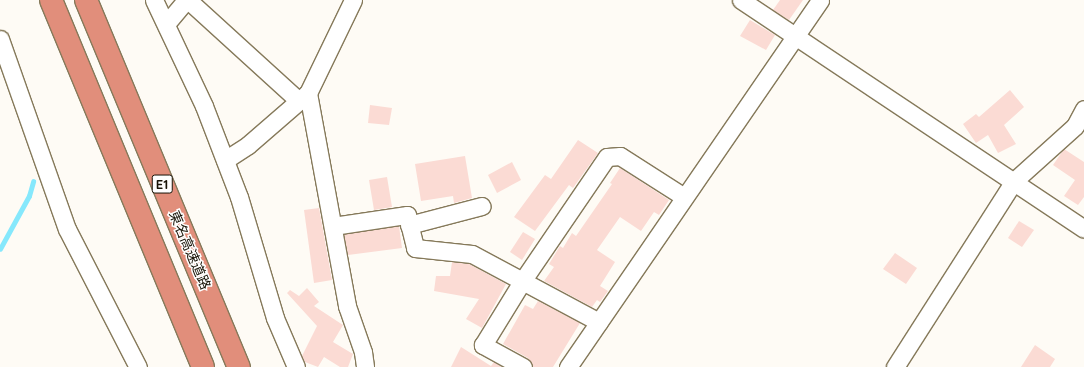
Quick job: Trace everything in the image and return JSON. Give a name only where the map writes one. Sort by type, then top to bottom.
[{"type":"highway","name":"E1","points":[[51,0],[203,367]]},
{"type":"highway","name":"東名高速道路","points":[[87,3],[239,367]]},
{"type":"street","points":[[154,0],[204,106],[225,160],[275,318],[296,367]]},
{"type":"street","points":[[166,24],[187,0],[303,97],[333,226],[347,306],[363,352],[365,367]]},
{"type":"street","points":[[225,160],[248,144],[303,97],[353,0]]},
{"type":"street","points":[[741,0],[1084,229]]},
{"type":"street","points":[[568,367],[820,0]]},
{"type":"street","points":[[0,39],[68,229],[138,367]]},
{"type":"street","points":[[894,366],[1014,182],[1075,126],[1084,109]]},
{"type":"street","points":[[523,367],[483,345],[523,280],[607,157],[620,156],[684,197]]},
{"type":"street","points":[[409,225],[482,206]]},
{"type":"street","points":[[333,226],[407,214],[415,248],[472,254],[599,322]]},
{"type":"building","points":[[780,0],[803,0],[789,20],[773,10]]},
{"type":"building","points":[[750,20],[775,35],[766,50],[740,36]]},
{"type":"building","points":[[1010,90],[1024,107],[1004,125],[1016,144],[998,153],[988,135],[976,143],[963,124],[976,114],[979,117]]},
{"type":"building","points":[[370,105],[392,108],[389,125],[368,123]]},
{"type":"building","points":[[578,140],[598,153],[573,188],[569,185],[535,231],[514,217],[545,175],[551,179]]},
{"type":"building","points":[[1064,149],[1084,162],[1084,197],[1078,205],[1064,196],[1075,180],[1053,165]]},
{"type":"building","points":[[465,156],[472,198],[454,203],[453,196],[421,201],[415,164]]},
{"type":"building","points":[[512,162],[521,180],[497,193],[488,175]]},
{"type":"building","points":[[620,168],[669,200],[659,215],[654,212],[641,231],[620,217],[597,250],[615,262],[600,286],[608,291],[600,302],[597,300],[592,307],[544,281],[554,267],[549,264],[560,246],[563,248],[572,233],[576,236],[612,184],[610,183]]},
{"type":"building","points":[[387,177],[392,207],[374,210],[369,180]]},
{"type":"building","points":[[319,208],[332,280],[314,283],[304,210]]},
{"type":"building","points":[[1019,221],[1034,230],[1022,247],[1008,238]]},
{"type":"building","points":[[399,226],[402,248],[348,255],[344,234]]},
{"type":"building","points":[[523,232],[535,239],[522,260],[510,252]]},
{"type":"building","points":[[895,253],[917,268],[906,284],[883,269]]},
{"type":"building","points":[[452,262],[469,264],[506,284],[482,328],[466,319],[479,299],[434,291],[436,276],[450,276]]},
{"type":"building","points":[[307,288],[319,302],[314,306],[343,325],[333,342],[353,354],[348,367],[340,367],[324,357],[318,367],[305,362],[302,356],[317,326],[287,293],[290,290],[299,296]]},
{"type":"building","points":[[538,301],[580,323],[553,367],[533,367],[528,358],[503,344],[525,305],[533,309]]},
{"type":"building","points":[[1035,345],[1055,359],[1050,367],[1021,367]]},
{"type":"building","points":[[461,347],[491,366],[494,362],[502,367],[451,367]]},
{"type":"waterway","points":[[0,249],[29,196],[33,182]]}]
